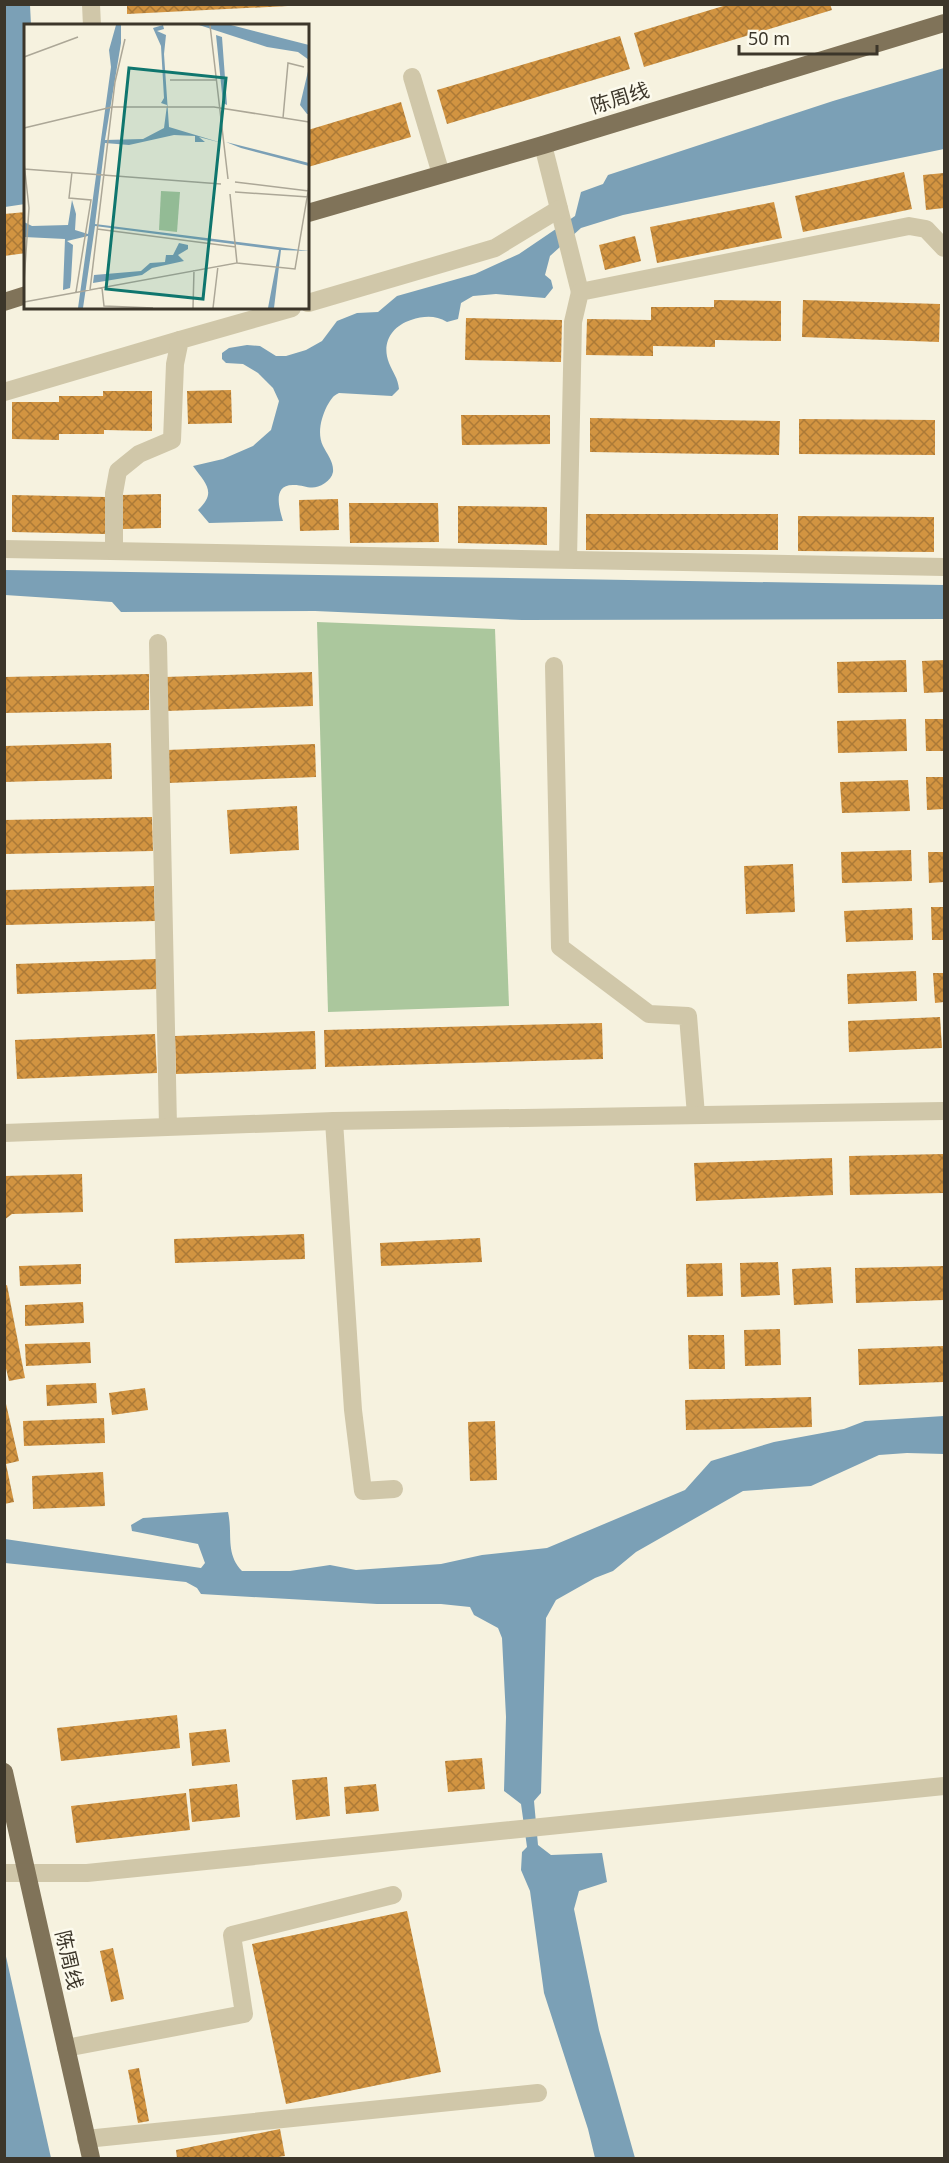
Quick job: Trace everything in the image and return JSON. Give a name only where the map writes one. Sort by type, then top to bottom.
[{"type":"main road","name":"陈周线","points":[[309,213],[543,145],[945,23]]},
{"type":"main road","points":[[4,302],[24,296]]},
{"type":"main road","name":"陈周线","points":[[4,1772],[91,2158]]},
{"type":"street","points":[[91,4],[92,24]]},
{"type":"street","points":[[412,77],[441,174]]},
{"type":"street","points":[[543,145],[580,292],[573,322],[567,559]]},
{"type":"street","points":[[309,303],[495,248],[559,210]]},
{"type":"street","points":[[580,292],[909,226],[926,229],[945,248]]},
{"type":"street","points":[[4,392],[288,309]]},
{"type":"street","points":[[114,551],[114,493],[118,471],[139,454],[172,440],[175,364],[180,340]]},
{"type":"street","points":[[4,549],[945,567]]},
{"type":"street","points":[[158,643],[168,1126]]},
{"type":"street","points":[[554,666],[560,947],[649,1014],[688,1016],[696,1115]]},
{"type":"street","points":[[4,1133],[334,1122],[945,1111]]},
{"type":"street","points":[[334,1122],[352,1410],[363,1491],[394,1489]]},
{"type":"street","points":[[4,1873],[87,1873],[945,1786]]},
{"type":"street","points":[[66,2048],[244,2014],[232,1935],[393,1895]]},
{"type":"street","points":[[86,2139],[538,2093]]},
{"type":"green space","points":[[317,622],[495,629],[509,1006],[328,1012]]},
{"type":"water","points":[[4,5],[30,5],[31,24],[24,24],[24,204],[5,207]]},
{"type":"water","points":[[944,68],[944,149],[623,215],[581,228],[550,256],[545,275],[551,280],[553,288],[545,298],[496,294],[473,296],[461,303],[458,319],[447,322],[434,317],[420,318],[398,326],[390,336],[386,349],[399,389],[392,396],[339,393],[333,397],[325,411],[320,431],[321,441],[332,465],[332,475],[325,483],[316,487],[294,485],[282,488],[279,498],[283,521],[209,523],[198,510],[207,498],[208,488],[193,466],[223,459],[253,446],[271,430],[279,401],[273,388],[258,373],[243,364],[226,363],[222,359],[222,353],[229,348],[247,345],[260,346],[276,356],[286,356],[306,350],[322,341],[337,321],[357,313],[378,312],[397,296],[475,274],[519,254],[575,216],[581,192],[603,184],[608,175],[833,101]]},
{"type":"water","points":[[4,570],[944,585],[944,619],[522,620],[315,611],[121,612],[112,602],[5,595]]},
{"type":"water","points":[[944,1416],[944,1454],[879,1455],[811,1486],[743,1491],[636,1552],[613,1571],[595,1578],[556,1600],[546,1618],[541,1793],[534,1801],[538,1845],[551,1855],[602,1853],[607,1882],[579,1891],[574,1909],[599,2030],[635,2158],[595,2158],[588,2129],[544,1993],[530,1891],[521,1870],[522,1852],[527,1847],[521,1804],[504,1791],[506,1717],[502,1638],[498,1628],[474,1615],[470,1607],[201,1594],[197,1588],[186,1582],[5,1563],[5,1539],[201,1568],[205,1563],[198,1544],[132,1531],[131,1525],[143,1518],[228,1512],[231,1550],[242,1571],[290,1571],[330,1565],[356,1570],[441,1564],[482,1555],[547,1548],[685,1490],[711,1461],[774,1442],[844,1429],[865,1421]]},
{"type":"water","points":[[5,1952],[51,2158],[5,2158]]},
{"type":"building","points":[[127,4],[288,4],[288,6],[127,14]]},
{"type":"building","points":[[730,4],[830,4],[832,10],[644,67],[634,33]]},
{"type":"building","points":[[620,36],[630,69],[447,124],[437,90]]},
{"type":"building","points":[[401,102],[411,137],[309,167],[309,130]]},
{"type":"building","points":[[904,172],[912,209],[803,232],[795,196]]},
{"type":"building","points":[[944,173],[944,208],[926,210],[923,175]]},
{"type":"building","points":[[774,202],[782,238],[657,263],[650,227]]},
{"type":"building","points":[[24,212],[24,253],[4,256],[4,214]]},
{"type":"building","points":[[635,236],[641,261],[605,270],[599,245]]},
{"type":"building","points":[[714,300],[781,301],[781,341],[715,340],[715,347],[653,346],[653,356],[586,355],[587,319],[651,320],[651,307],[714,307]]},
{"type":"building","points":[[803,300],[940,304],[939,342],[802,337]]},
{"type":"building","points":[[466,318],[562,320],[561,362],[465,360]]},
{"type":"building","points":[[231,390],[232,423],[188,424],[187,391]]},
{"type":"building","points":[[103,391],[152,391],[152,431],[104,430],[104,434],[59,434],[59,440],[12,439],[12,402],[59,402],[59,396],[103,396]]},
{"type":"building","points":[[461,415],[550,415],[550,444],[462,445]]},
{"type":"building","points":[[590,418],[780,421],[779,455],[590,452]]},
{"type":"building","points":[[799,419],[935,420],[935,455],[799,454]]},
{"type":"building","points":[[161,494],[161,528],[123,529],[122,495]]},
{"type":"building","points":[[12,495],[106,497],[105,534],[12,532]]},
{"type":"building","points":[[338,499],[339,530],[300,531],[299,500]]},
{"type":"building","points":[[349,503],[438,503],[439,542],[350,543]]},
{"type":"building","points":[[458,506],[547,507],[547,545],[458,543]]},
{"type":"building","points":[[586,514],[778,514],[778,550],[586,550]]},
{"type":"building","points":[[798,516],[934,517],[934,552],[798,551]]},
{"type":"building","points":[[906,660],[907,692],[838,693],[837,662]]},
{"type":"building","points":[[944,660],[944,692],[924,693],[922,661]]},
{"type":"building","points":[[312,672],[313,706],[166,711],[165,677]]},
{"type":"building","points":[[149,674],[149,710],[4,713],[4,677]]},
{"type":"building","points":[[906,719],[907,751],[838,753],[837,721]]},
{"type":"building","points":[[925,719],[944,719],[944,751],[926,751]]},
{"type":"building","points":[[111,743],[112,779],[4,782],[4,746]]},
{"type":"building","points":[[315,744],[316,777],[168,783],[167,750]]},
{"type":"building","points":[[926,777],[944,777],[944,809],[927,810]]},
{"type":"building","points":[[908,780],[910,811],[842,813],[840,782]]},
{"type":"building","points":[[297,806],[299,850],[230,854],[227,810]]},
{"type":"building","points":[[152,817],[153,851],[4,854],[4,820]]},
{"type":"building","points":[[911,850],[912,881],[842,883],[841,852]]},
{"type":"building","points":[[928,852],[944,852],[944,882],[929,883]]},
{"type":"building","points":[[793,864],[795,912],[746,914],[744,866]]},
{"type":"building","points":[[154,886],[155,921],[6,925],[5,890]]},
{"type":"building","points":[[931,907],[944,907],[944,940],[932,940]]},
{"type":"building","points":[[912,908],[913,940],[846,942],[844,911]]},
{"type":"building","points":[[156,959],[157,989],[17,994],[16,964]]},
{"type":"building","points":[[916,971],[917,1001],[848,1004],[847,974]]},
{"type":"building","points":[[933,973],[944,973],[944,1002],[935,1003]]},
{"type":"building","points":[[940,1017],[942,1048],[849,1052],[848,1021]]},
{"type":"building","points":[[602,1023],[603,1059],[325,1067],[324,1030]]},
{"type":"building","points":[[315,1031],[316,1069],[176,1074],[175,1036]]},
{"type":"building","points":[[155,1034],[157,1073],[17,1079],[15,1040]]},
{"type":"building","points":[[944,1154],[944,1193],[850,1195],[849,1156]]},
{"type":"building","points":[[832,1158],[833,1195],[696,1201],[694,1163]]},
{"type":"building","points":[[82,1174],[83,1212],[12,1214],[4,1220],[4,1176]]},
{"type":"building","points":[[304,1234],[305,1259],[175,1263],[174,1239]]},
{"type":"building","points":[[480,1238],[482,1262],[381,1266],[380,1243]]},
{"type":"building","points":[[778,1262],[780,1295],[741,1297],[740,1263]]},
{"type":"building","points":[[722,1263],[723,1296],[687,1297],[686,1264]]},
{"type":"building","points":[[81,1264],[81,1284],[20,1286],[19,1266]]},
{"type":"building","points":[[944,1266],[944,1300],[856,1303],[855,1268]]},
{"type":"building","points":[[831,1267],[833,1303],[794,1305],[792,1269]]},
{"type":"building","points":[[7,1285],[25,1378],[9,1381],[4,1360],[4,1286]]},
{"type":"building","points":[[83,1302],[84,1323],[25,1326],[25,1305]]},
{"type":"building","points":[[780,1329],[781,1365],[745,1366],[744,1330]]},
{"type":"building","points":[[688,1335],[724,1335],[725,1369],[689,1369]]},
{"type":"building","points":[[90,1342],[91,1363],[26,1366],[25,1344]]},
{"type":"building","points":[[944,1346],[944,1382],[859,1385],[858,1349]]},
{"type":"building","points":[[96,1383],[97,1403],[47,1406],[46,1385]]},
{"type":"building","points":[[145,1388],[148,1410],[112,1415],[109,1393]]},
{"type":"building","points":[[4,1395],[19,1461],[6,1464],[14,1502],[4,1504]]},
{"type":"building","points":[[811,1397],[812,1427],[686,1430],[685,1400]]},
{"type":"building","points":[[104,1418],[105,1443],[24,1446],[23,1421]]},
{"type":"building","points":[[495,1421],[497,1480],[470,1481],[468,1422]]},
{"type":"building","points":[[103,1472],[105,1506],[33,1509],[32,1476]]},
{"type":"building","points":[[177,1715],[180,1748],[61,1761],[57,1728]]},
{"type":"building","points":[[226,1729],[230,1762],[192,1766],[189,1733]]},
{"type":"building","points":[[482,1758],[485,1789],[448,1792],[445,1761]]},
{"type":"building","points":[[327,1777],[330,1816],[296,1820],[292,1780]]},
{"type":"building","points":[[237,1784],[240,1817],[192,1822],[189,1789]]},
{"type":"building","points":[[376,1784],[379,1811],[346,1814],[344,1787]]},
{"type":"building","points":[[186,1793],[190,1830],[76,1843],[71,1806]]},
{"type":"building","points":[[407,1911],[441,2072],[286,2104],[252,1944]]},
{"type":"building","points":[[113,1948],[124,1999],[111,2002],[100,1951]]},
{"type":"building","points":[[139,2068],[149,2121],[138,2123],[128,2070]]},
{"type":"building","points":[[280,2129],[285,2156],[177,2158],[176,2150]]}]
